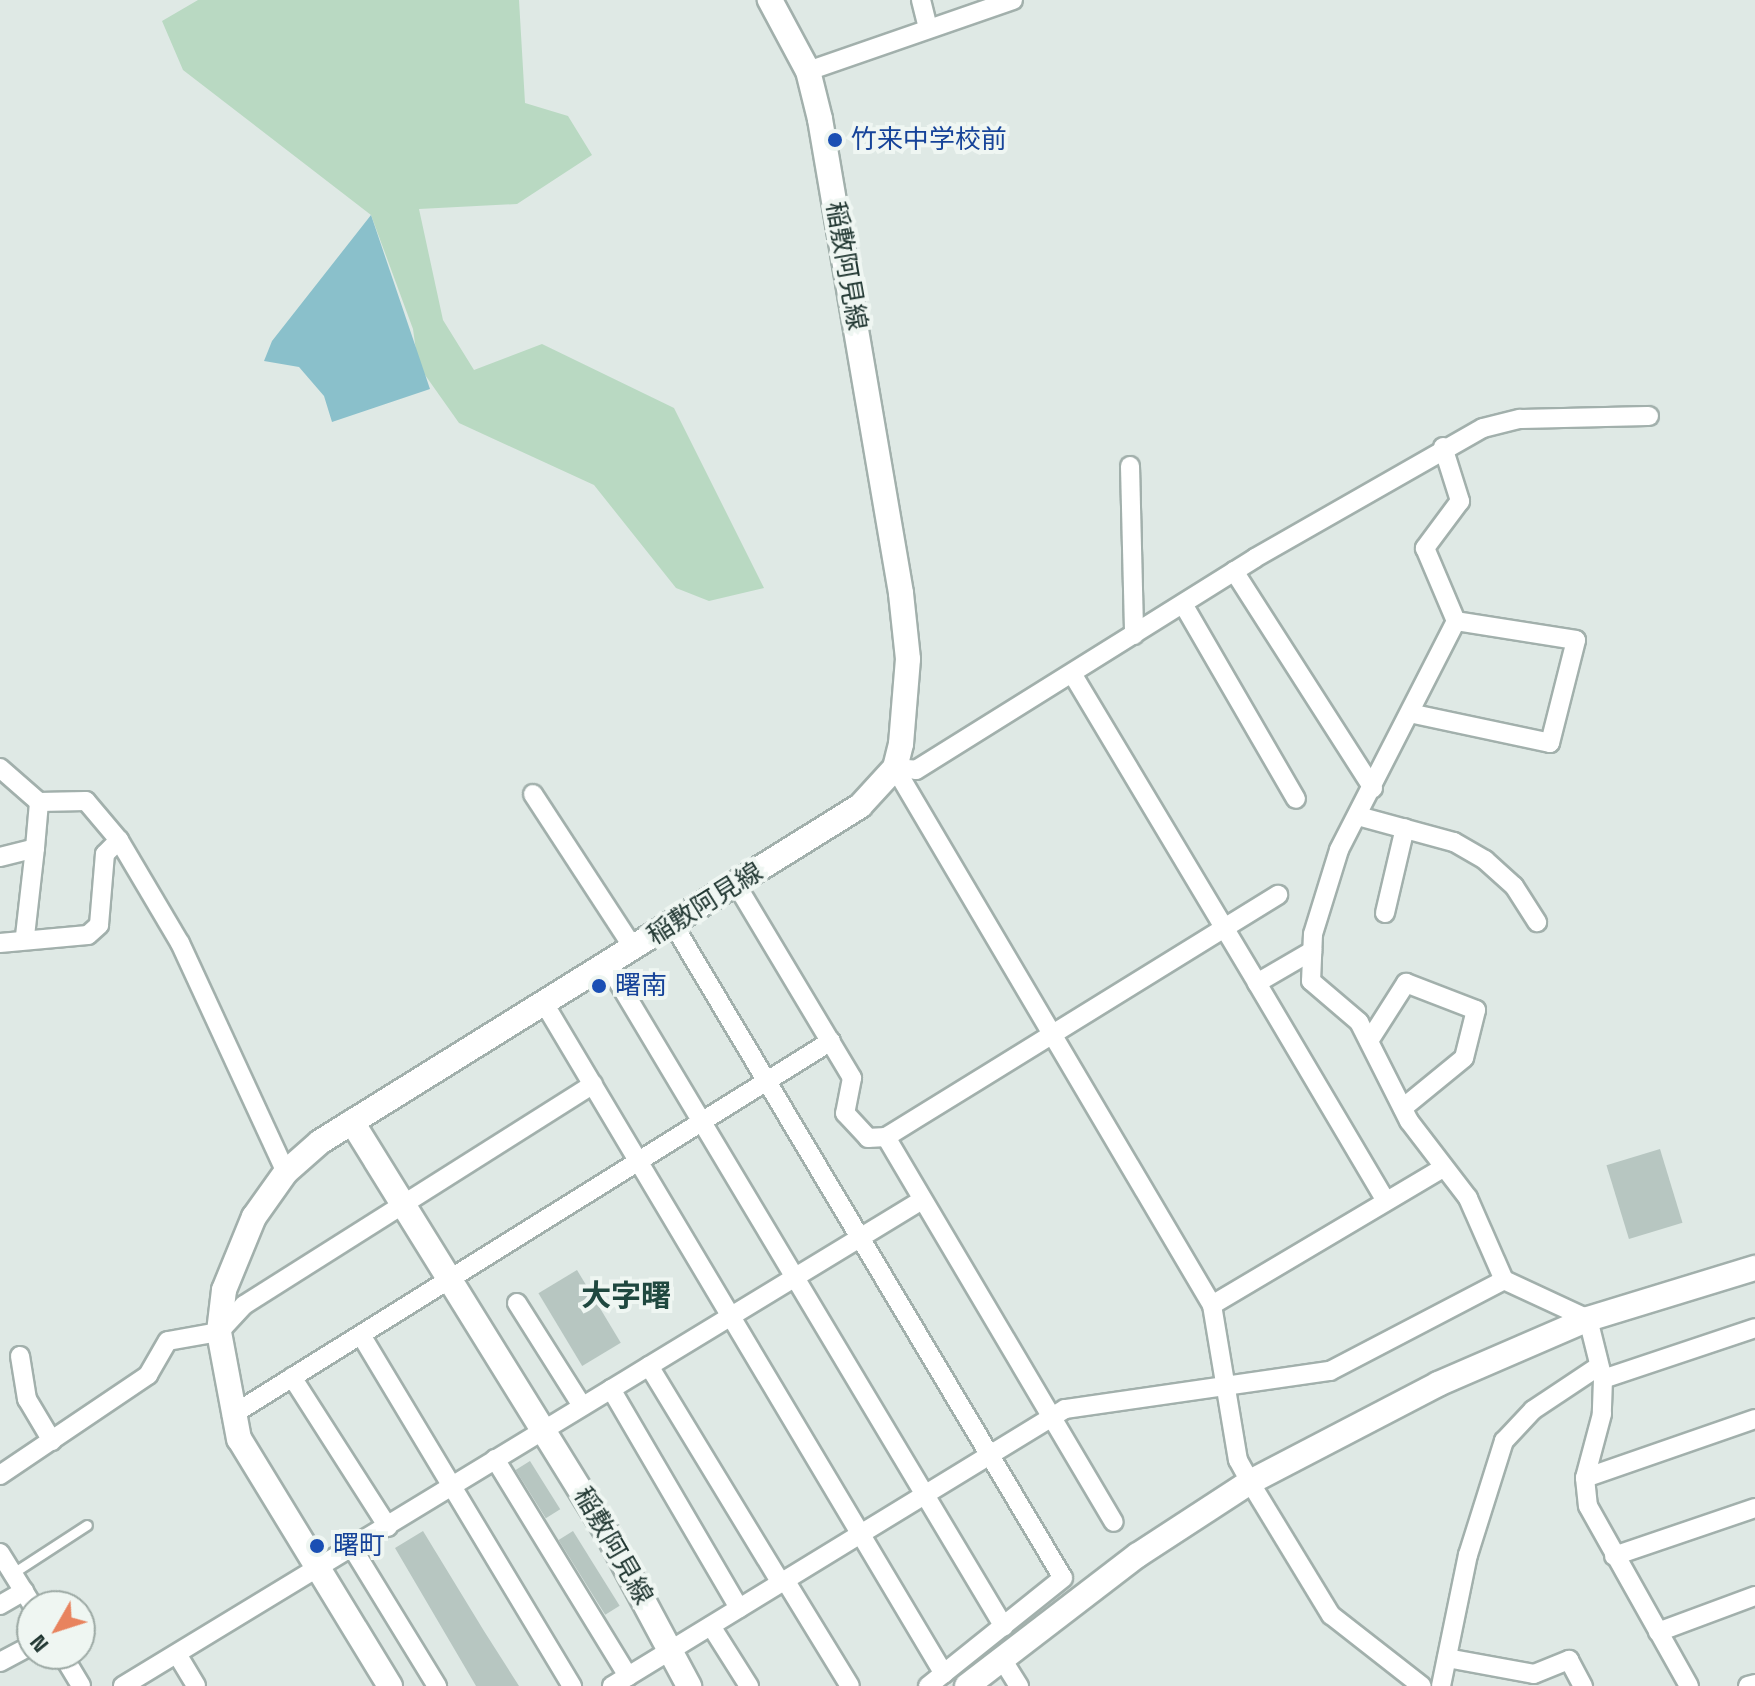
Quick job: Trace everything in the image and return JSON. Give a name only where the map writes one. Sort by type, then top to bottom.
[{"type":"main road","name":"稲敷阿見線","points":[[689,1686],[544,1429],[352,1122],[860,806],[895,768],[908,685],[901,593],[808,71],[770,0]]},
{"type":"main road","points":[[352,1122],[286,1172],[238,1251],[219,1332],[232,1415],[252,1464],[390,1686]]},
{"type":"main road","points":[[967,1686],[1138,1555],[1250,1482],[1438,1384],[1588,1319],[1755,1268]]},
{"type":"street","points":[[921,0],[928,28]]},
{"type":"street","points":[[808,71],[1013,0]]},
{"type":"street","points":[[895,768],[916,770],[1073,675],[1234,571],[1443,447],[1520,419],[1649,416]]},
{"type":"street","points":[[1443,447],[1460,501],[1425,548],[1456,621]]},
{"type":"street","points":[[1130,466],[1134,635]]},
{"type":"street","points":[[1234,571],[1373,788]]},
{"type":"street","points":[[1183,604],[1296,799]]},
{"type":"street","points":[[1456,621],[1427,670],[1414,714],[1339,850],[1312,951],[1311,981],[1338,1000],[1369,1041],[1403,1108],[1443,1168],[1468,1198],[1504,1280],[1588,1319],[1601,1373],[1585,1478],[1588,1506],[1689,1686]]},
{"type":"street","points":[[1414,714],[1550,743],[1576,640],[1456,621]]},
{"type":"street","points":[[1073,675],[1386,1201]]},
{"type":"street","points":[[0,768],[39,802],[86,801],[119,840],[180,943],[286,1172]]},
{"type":"street","points":[[895,768],[1055,1033],[1212,1305],[1230,1391],[1238,1460],[1250,1482],[1331,1615],[1422,1686]]},
{"type":"street","points":[[533,794],[634,949]]},
{"type":"street","points":[[25,936],[39,802]]},
{"type":"street","points":[[1358,816],[1405,828],[1485,860],[1514,886],[1537,922]]},
{"type":"street","points":[[1385,913],[1405,828]]},
{"type":"street","points":[[0,943],[25,936],[88,935],[99,925],[105,854],[119,840]]},
{"type":"street","points":[[0,857],[35,848]]},
{"type":"street","points":[[736,884],[852,1078],[845,1113],[868,1138],[886,1137],[1226,931],[1278,895]]},
{"type":"street","points":[[673,924],[1063,1578],[928,1686]]},
{"type":"street","points":[[1257,983],[1312,951]]},
{"type":"street","points":[[608,965],[1004,1627]]},
{"type":"street","points":[[1369,1041],[1406,983],[1476,1010],[1464,1058],[1403,1108]]},
{"type":"street","points":[[544,1003],[944,1674]]},
{"type":"street","points":[[232,1415],[831,1041]]},
{"type":"street","points":[[1,1471],[52,1441],[148,1375],[168,1341],[219,1332],[244,1305],[593,1084]]},
{"type":"street","points":[[886,1137],[1114,1522]]},
{"type":"street","points":[[1212,1305],[1443,1168]]},
{"type":"street","points":[[123,1686],[319,1570],[495,1459],[922,1200]]},
{"type":"street","points":[[495,1459],[620,1681],[1053,1415],[1107,1398],[1230,1391],[1330,1371],[1504,1280]]},
{"type":"street","points":[[517,1303],[582,1406]]},
{"type":"street","points":[[1441,1686],[1468,1555],[1504,1441],[1533,1410],[1601,1373],[1755,1328]]},
{"type":"street","points":[[361,1335],[572,1686]]},
{"type":"street","points":[[20,1356],[27,1399],[52,1441]]},
{"type":"street","points":[[649,1366],[850,1686]]},
{"type":"street","points":[[292,1377],[388,1527]]},
{"type":"street","points":[[611,1389],[739,1608]]},
{"type":"street","points":[[1585,1478],[1755,1419]]},
{"type":"street","points":[[1614,1556],[1755,1508]]},
{"type":"street","points":[[353,1549],[437,1686]]},
{"type":"street","points":[[0,1553],[23,1590]]},
{"type":"street","points":[[1658,1632],[1755,1596]]},
{"type":"street","points":[[711,1626],[749,1686]]},
{"type":"street","points":[[177,1654],[196,1686]]},
{"type":"street","points":[[1447,1658],[1534,1674],[1569,1660],[1583,1686]]},
{"type":"street","points":[[1002,1659],[1019,1686]]},
{"type":"street","points":[[1748,1686],[1755,1684]]},
{"type":"lane","points":[[13,1573],[87,1525]]},
{"type":"green space","points":[[198,0],[519,0],[525,103],[568,116],[592,155],[517,204],[419,209],[443,320],[474,370],[542,344],[674,408],[764,588],[709,601],[676,588],[594,485],[459,423],[418,365],[413,329],[371,215],[183,70],[162,21]]},
{"type":"water","points":[[371,215],[430,389],[332,422],[324,396],[299,367],[264,361],[272,341]]},
{"type":"building","points":[[1660,1149],[1683,1223],[1629,1239],[1606,1165]]},
{"type":"building","points":[[577,1270],[621,1343],[582,1366],[538,1293]]},
{"type":"building","points":[[530,1461],[560,1509],[546,1518],[516,1470]]},
{"type":"building","points":[[423,1531],[519,1686],[476,1686],[395,1548]]},
{"type":"building","points":[[573,1531],[620,1606],[605,1615],[559,1540]]},
{"type":"place","name":"竹来中学校前","points":[[835,140]]},
{"type":"place","name":"曙南","points":[[599,986]]},
{"type":"place","name":"曙町","points":[[317,1546]]},
{"type":"district","name":"大字曙","points":[[626,1296]]}]
